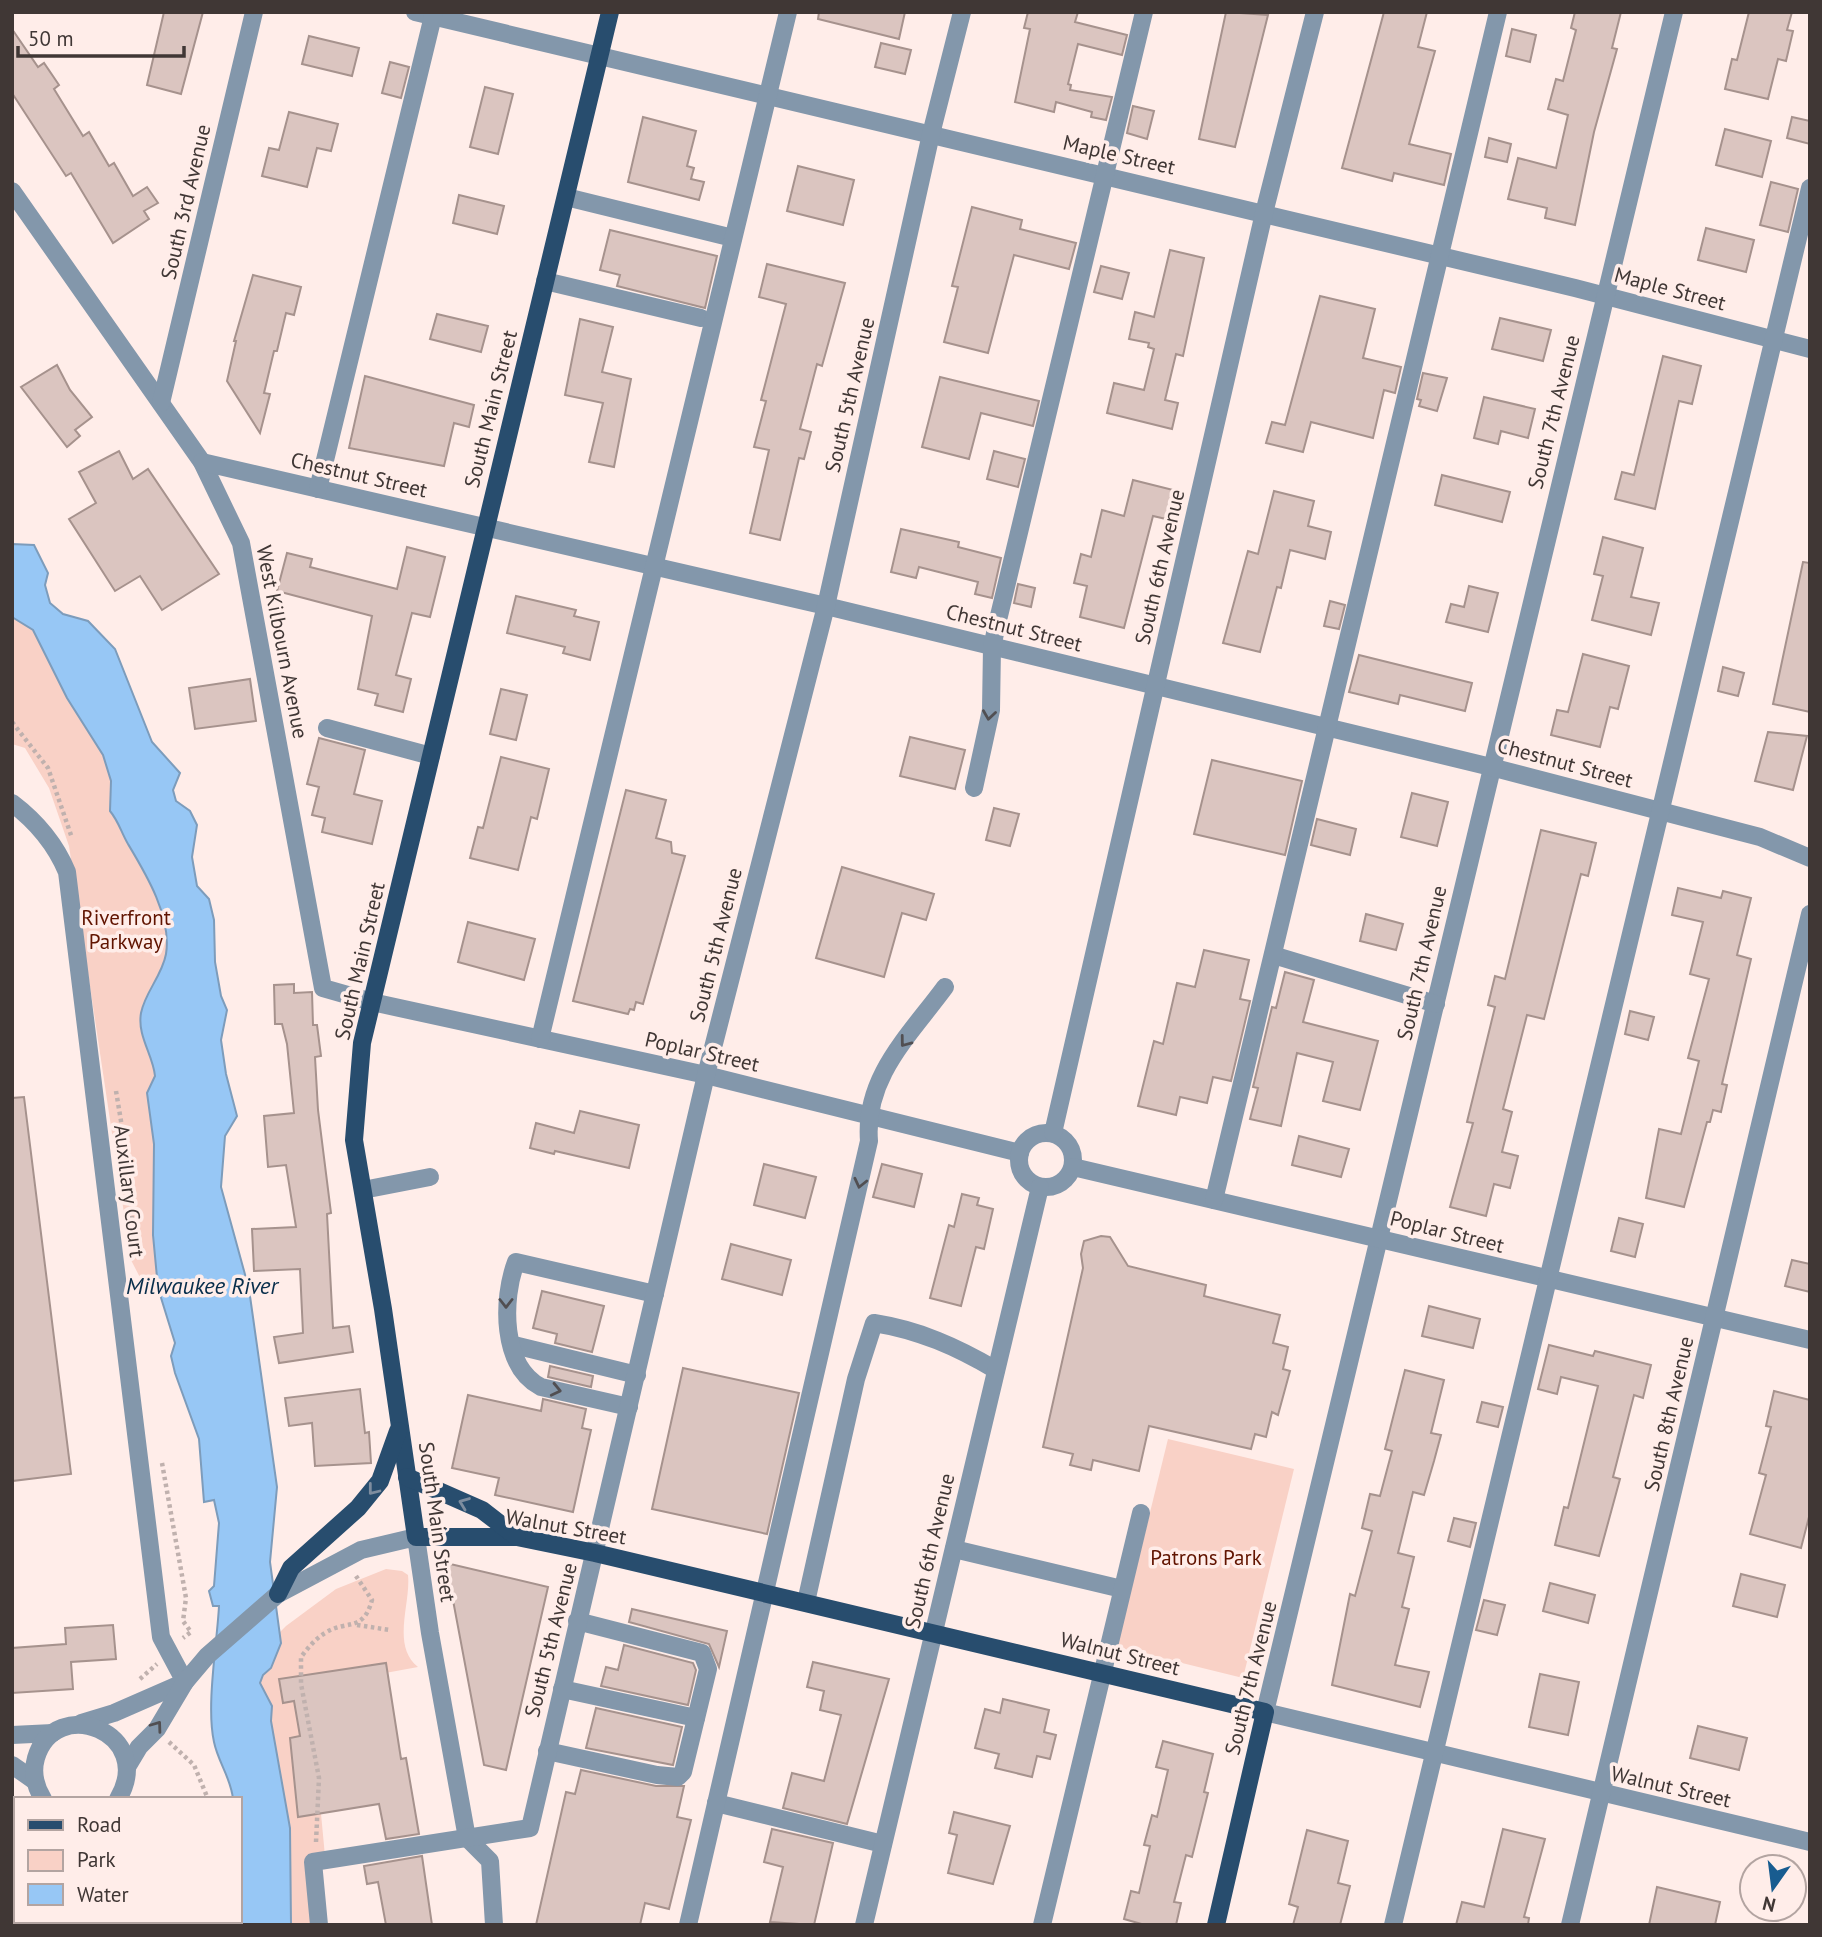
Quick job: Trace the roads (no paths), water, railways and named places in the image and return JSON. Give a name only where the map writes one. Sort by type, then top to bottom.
[{"type":"main road","name":"South Main Street","points":[[416,1536],[354,1140],[362,1043],[610,12]]},
{"type":"main road","points":[[278,1594],[291,1568],[358,1508],[380,1481],[400,1427]]},
{"type":"main road","points":[[407,1477],[482,1510],[517,1537]]},
{"type":"main road","name":"Walnut Street","points":[[416,1536],[517,1537],[595,1553],[1265,1713]]},
{"type":"main road","name":"South 7th Avenue","points":[[1216,1925],[1265,1713]]},
{"type":"street","name":"South 3rd Avenue","points":[[162,403],[254,12]]},
{"type":"street","points":[[540,1039],[788,12]]},
{"type":"street","name":"South 5th Avenue","points":[[467,1838],[530,1829],[706,1075],[826,606],[962,12]]},
{"type":"street","points":[[974,788],[991,710],[992,647],[1144,12]]},
{"type":"street","name":"South 6th Avenue","points":[[1053,1133],[1264,213],[1315,12]]},
{"type":"street","points":[[1214,1200],[1498,12]]},
{"type":"street","name":"South 7th Avenue","points":[[1265,1713],[1674,12]]},
{"type":"street","name":"Maple Street","points":[[427,14],[1438,255],[1810,349]]},
{"type":"street","points":[[318,489],[427,14]]},
{"type":"street","points":[[1394,1925],[1810,188]]},
{"type":"street","name":"West Kilbourn Avenue","points":[[12,191],[202,462],[241,542],[323,988],[372,1002]]},
{"type":"street","points":[[566,197],[733,238]]},
{"type":"street","points":[[545,281],[701,318]]},
{"type":"street","name":"Chestnut Street","points":[[202,462],[826,606],[1491,767],[1760,837],[1810,858]]},
{"type":"street","points":[[327,728],[431,756]]},
{"type":"street","name":"Auxillary Court","points":[[12,803],[34,819],[58,851],[67,872],[162,1637],[184,1682]]},
{"type":"street","name":"South 8th Avenue","points":[[1570,1925],[1810,914]]},
{"type":"street","points":[[1273,955],[1436,1004]]},
{"type":"street","points":[[688,1925],[869,1141],[867,1116],[882,1072],[945,987]]},
{"type":"street","name":"Poplar Street","points":[[372,1002],[706,1075],[1020,1153]]},
{"type":"street","points":[[1053,1133],[1070,1146],[1073,1167],[1061,1184],[1040,1187],[1023,1174],[1020,1153],[1032,1136],[1053,1133]]},
{"type":"street","name":"Poplar Street","points":[[1073,1167],[1810,1340]]},
{"type":"street","points":[[363,1190],[430,1177]]},
{"type":"street","name":"South 6th Avenue","points":[[864,1925],[1040,1187]]},
{"type":"street","points":[[629,1407],[541,1387],[528,1380],[520,1369],[513,1345],[505,1308],[507,1286],[516,1262],[655,1294]]},
{"type":"street","points":[[806,1602],[856,1379],[874,1323],[901,1327],[957,1346],[996,1370]]},
{"type":"street","points":[[513,1345],[637,1375]]},
{"type":"street","points":[[1042,1925],[1141,1513]]},
{"type":"street","points":[[127,1787],[139,1747],[157,1729],[184,1682],[207,1656],[278,1594],[361,1550],[416,1536]]},
{"type":"street","name":"South Main Street","points":[[416,1536],[430,1633],[467,1838]]},
{"type":"street","points":[[954,1549],[1122,1589]]},
{"type":"street","points":[[547,1751],[657,1775],[678,1777],[683,1772],[708,1669],[702,1653],[577,1621]]},
{"type":"street","points":[[12,1735],[53,1733],[114,1713],[184,1682]]},
{"type":"street","points":[[562,1689],[696,1718]]},
{"type":"street","name":"Walnut Street","points":[[1265,1713],[1810,1842]]},
{"type":"street","points":[[78,1724],[92,1726],[117,1741],[127,1787]]},
{"type":"street","points":[[42,1797],[35,1781],[37,1754],[53,1733]]},
{"type":"street","points":[[12,1765],[35,1781]]},
{"type":"street","points":[[716,1803],[883,1844]]},
{"type":"street","points":[[318,1925],[313,1862],[467,1838],[490,1861],[494,1925]]},
{"type":"water","name":"Milwaukee River","points":[[12,544],[34,545],[48,573],[45,585],[50,603],[63,614],[88,621],[115,649],[152,742],[180,773],[173,790],[176,801],[190,811],[197,825],[192,857],[197,886],[209,899],[214,920],[215,962],[221,996],[227,1010],[221,1040],[226,1074],[237,1116],[225,1136],[221,1187],[249,1289],[277,1487],[270,1562],[281,1643],[271,1668],[263,1675],[260,1683],[272,1706],[271,1721],[290,1828],[291,1925],[238,1925],[242,1923],[242,1797],[233,1797],[216,1749],[212,1727],[219,1606],[213,1606],[209,1591],[214,1586],[219,1523],[214,1500],[204,1502],[199,1439],[175,1373],[171,1356],[175,1343],[158,1288],[153,1235],[154,1144],[147,1093],[155,1076],[140,1021],[143,1005],[164,962],[167,940],[165,925],[150,882],[110,811],[111,781],[103,755],[67,698],[33,630],[12,617]]},
{"type":"park label","name":"Riverfront Parkway","points":[[126,930]]},
{"type":"park label","name":"Patrons Park","points":[[1206,1558]]}]
